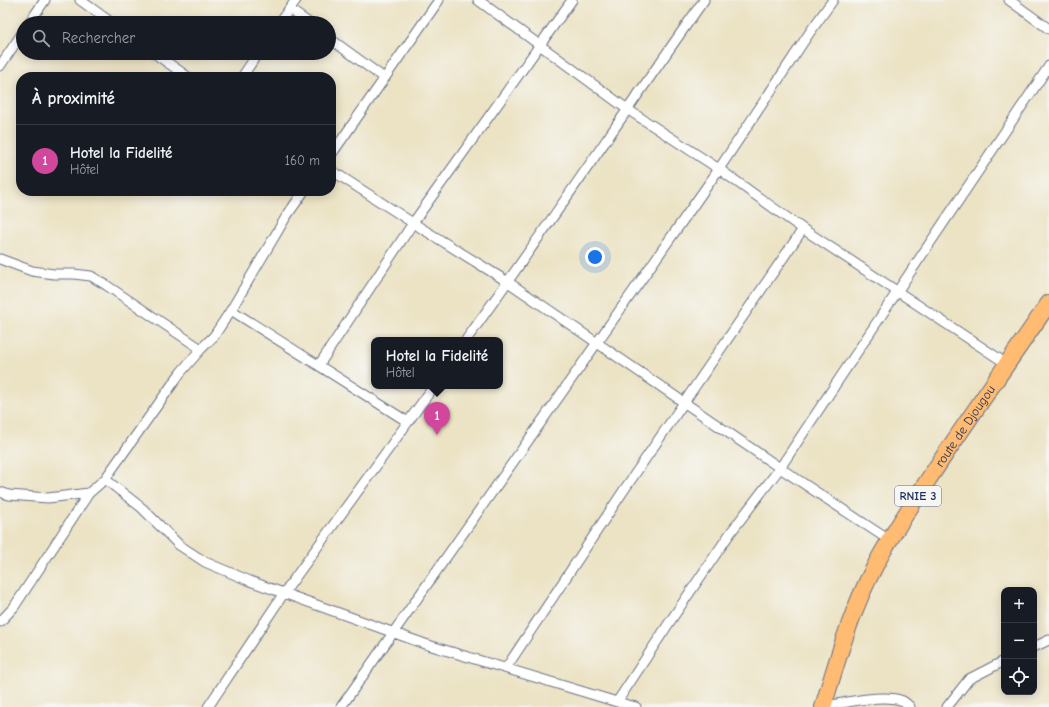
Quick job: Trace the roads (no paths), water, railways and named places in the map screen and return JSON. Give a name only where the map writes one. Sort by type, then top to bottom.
[{"type":"highway","name":"route de Djougou","points":[[823,707],[842,646],[861,594],[889,540],[954,440],[1049,303]]},
{"type":"street","points":[[34,16],[45,0]]},
{"type":"street","points":[[80,0],[102,16]]},
{"type":"street","points":[[284,16],[296,0]]},
{"type":"street","points":[[336,148],[439,0]]},
{"type":"street","points":[[478,0],[627,109],[719,169],[803,229],[1007,364]]},
{"type":"street","points":[[319,365],[413,224],[572,0]]},
{"type":"street","points":[[468,337],[704,0]]},
{"type":"street","points":[[341,707],[719,169],[833,0]]},
{"type":"street","points":[[1009,0],[1049,29]]},
{"type":"street","points":[[289,9],[298,16]]},
{"type":"street","points":[[0,66],[16,42]]},
{"type":"street","points":[[336,43],[384,78]]},
{"type":"street","points":[[164,60],[181,72]]},
{"type":"street","points":[[245,72],[253,60]]},
{"type":"street","points":[[617,702],[731,532],[780,468],[1049,66]]},
{"type":"street","points":[[336,173],[413,224],[508,282],[780,468],[889,540]]},
{"type":"street","points":[[0,622],[14,607],[89,493],[105,479],[181,372],[200,349],[214,336],[286,217],[301,196]]},
{"type":"street","points":[[506,668],[624,490],[803,229]]},
{"type":"street","points":[[0,259],[32,271],[91,276],[200,349]]},
{"type":"street","points":[[231,310],[408,422]]},
{"type":"street","points":[[208,707],[284,593],[432,389]]},
{"type":"street","points":[[105,479],[142,508],[179,545],[205,562],[250,581],[425,644],[636,707]]},
{"type":"street","points":[[0,492],[9,495],[48,498],[89,493]]},
{"type":"street","points":[[1037,646],[1049,640]]},
{"type":"street","points":[[947,707],[969,679],[1001,663]]},
{"type":"street","points":[[823,707],[870,699],[889,698],[903,701],[910,707]]},
{"type":"place","name":"Hotel la Fidelité","points":[[437,435]]}]
